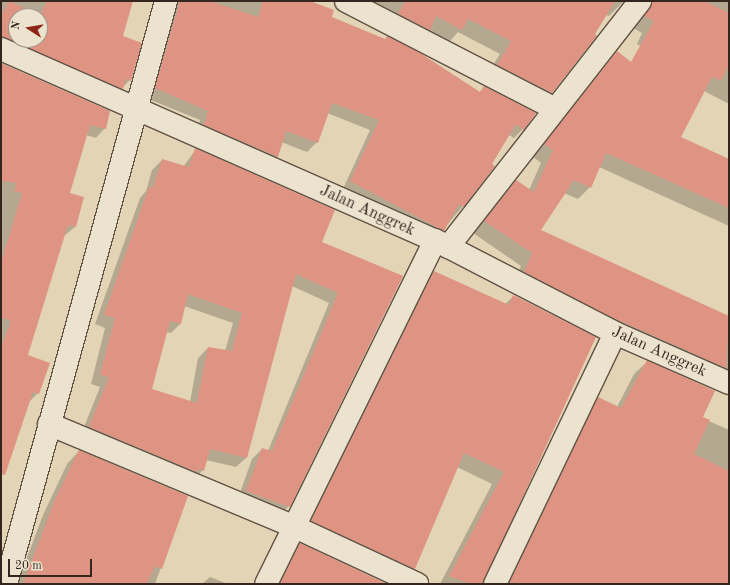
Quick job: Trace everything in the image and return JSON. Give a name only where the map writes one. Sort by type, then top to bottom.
[{"type":"street","points":[[6,584],[166,1]]},
{"type":"street","points":[[346,1],[555,109]]},
{"type":"street","points":[[266,584],[442,244],[555,109],[640,1]]},
{"type":"street","name":"Jalan Anggrek","points":[[1,49],[442,244],[615,333],[729,382]]},
{"type":"street","points":[[494,584],[615,333]]},
{"type":"street","points":[[49,424],[295,527],[417,584]]},
{"type":"building","points":[[9,1],[24,8],[8,8],[8,40],[1,37],[1,17]]},
{"type":"building","points":[[47,1],[133,1],[123,36],[142,43],[131,81],[126,79],[123,89],[27,48],[48,48],[48,8],[44,8]]},
{"type":"building","points":[[180,1],[209,1],[258,17],[263,1],[310,1],[334,10],[332,17],[385,39],[387,36],[420,53],[480,92],[484,86],[536,113],[524,130],[516,124],[492,164],[495,166],[464,207],[459,204],[444,231],[350,181],[379,120],[332,103],[318,143],[286,131],[278,157],[204,125],[208,111],[155,88]]},
{"type":"building","points":[[405,1],[615,1],[595,34],[597,36],[552,93],[497,65],[511,41],[468,19],[462,30],[436,16],[430,30],[398,14]]},
{"type":"building","points":[[652,1],[704,1],[729,13],[729,65],[721,81],[712,77],[681,137],[729,159],[729,208],[606,153],[591,188],[574,180],[541,230],[729,316],[726,368],[607,315],[524,272],[532,253],[484,221],[516,180],[534,192],[553,150],[544,144],[617,51],[631,62],[654,21],[644,16]]},
{"type":"building","points":[[1,63],[110,111],[106,129],[90,125],[70,193],[84,197],[76,227],[68,225],[28,355],[50,363],[39,394],[33,392],[5,475],[1,474],[1,348],[11,321],[1,317],[1,263],[22,193],[14,191],[17,183],[1,181]]},
{"type":"building","points":[[195,148],[335,210],[322,242],[403,276],[290,507],[246,491],[262,448],[272,451],[338,293],[296,274],[247,458],[210,449],[204,471],[198,469],[197,472],[89,427],[109,377],[100,375],[115,318],[104,315],[149,187],[153,188],[162,159],[189,167]],"holes":[[[188,294],[242,313],[232,351],[208,347],[197,403],[152,389],[170,321],[181,324]]]},
{"type":"building","points":[[434,271],[509,305],[513,295],[596,337],[483,584],[470,584],[449,576],[504,472],[464,453],[415,569],[311,521]]},
{"type":"building","points":[[647,360],[715,391],[703,417],[710,420],[694,454],[729,471],[729,584],[509,584],[598,397],[621,408]]},
{"type":"building","points":[[79,450],[188,496],[162,569],[155,566],[147,584],[23,584],[54,502]]},
{"type":"building","points":[[300,543],[387,584],[280,584]]}]
